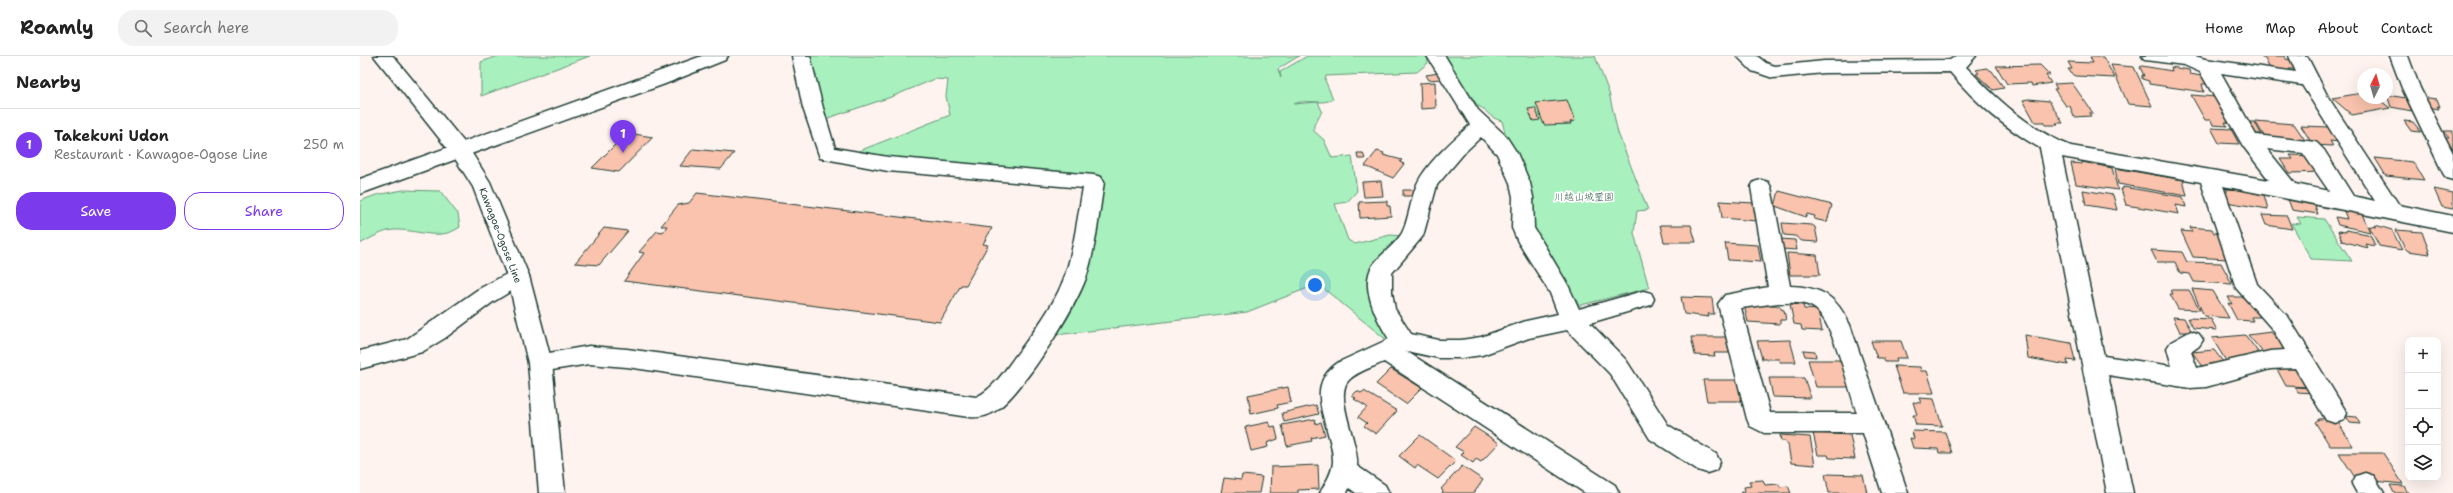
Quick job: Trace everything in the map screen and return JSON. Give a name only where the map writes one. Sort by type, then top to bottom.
[{"type":"street","name":"Kawagoe-Ogose Line","points":[[384,56],[461,152],[483,188],[518,276],[540,363],[552,493]]},
{"type":"street","points":[[360,187],[666,78],[719,56]]},
{"type":"street","points":[[540,363],[589,355],[627,358],[969,407],[982,407],[998,394],[1038,344],[1070,292],[1077,269],[1094,182],[888,164],[827,153],[801,56]]},
{"type":"street","points":[[1436,56],[1481,126],[1499,141],[1507,153],[1520,183],[1524,197],[1523,228],[1529,242],[1560,291],[1572,320],[1618,367],[1659,432],[1707,462]]},
{"type":"street","points":[[1746,56],[1760,67],[1773,72],[1883,62],[1961,61],[2008,118],[2050,147],[2067,152],[2288,190],[2453,224]]},
{"type":"street","points":[[2151,56],[2195,60],[2308,80]]},
{"type":"street","points":[[2298,56],[2308,80],[2380,190],[2392,212]]},
{"type":"street","points":[[2399,56],[2412,88],[2453,173]]},
{"type":"street","points":[[2195,60],[2212,74],[2250,141],[2288,190]]},
{"type":"street","points":[[1481,126],[1459,146],[1428,183],[1419,207],[1412,236],[1381,270],[1381,303],[1384,314],[1396,346],[1606,493]]},
{"type":"street","points":[[2250,141],[2309,147],[2317,155],[2347,203]]},
{"type":"street","points":[[2050,147],[2120,493]]},
{"type":"street","points":[[2210,177],[2247,288],[2281,324],[2335,413]]},
{"type":"street","points":[[1761,187],[1780,294]]},
{"type":"street","points":[[360,360],[414,346],[438,332],[485,296],[518,276]]},
{"type":"street","points":[[1871,423],[1764,423],[1758,419],[1729,304],[1733,301],[1780,294],[1806,296],[1822,301],[1835,316],[1852,359],[1871,423],[1895,493]]},
{"type":"street","points":[[1333,493],[1344,471],[1345,456],[1333,403],[1332,389],[1335,381],[1341,373],[1396,346],[1460,349],[1482,346],[1526,330],[1572,320],[1643,299]]},
{"type":"street","points":[[2190,378],[2181,359],[2179,348],[2191,340]]},
{"type":"street","points":[[2095,364],[2190,378],[2206,377],[2270,360],[2302,358]]},
{"type":"street","points":[[1344,471],[1376,493]]},
{"type":"green space","points":[[498,56],[590,56],[481,96],[481,62]]},
{"type":"green space","points":[[809,56],[1299,56],[1278,69],[1281,78],[1280,72],[1307,56],[1427,56],[1428,63],[1417,72],[1326,76],[1325,80],[1333,99],[1318,102],[1322,111],[1314,125],[1314,131],[1324,140],[1332,158],[1352,156],[1357,191],[1347,202],[1335,204],[1348,240],[1355,244],[1390,235],[1403,236],[1390,256],[1392,337],[1389,342],[1318,284],[1247,312],[1056,335],[1095,238],[1102,176],[962,166],[893,159],[859,151],[950,115],[946,96],[948,80],[935,79],[891,97],[825,119]],"holes":[[[1299,102],[1318,102],[1294,104]]]},
{"type":"green space","name":"川越山城霊園","points":[[1443,56],[1595,56],[1609,93],[1618,133],[1648,210],[1637,211],[1634,233],[1649,288],[1577,306],[1533,238],[1502,121],[1493,118],[1484,109],[1478,106]]},
{"type":"green space","points":[[403,190],[440,191],[458,214],[460,227],[444,234],[390,230],[360,244],[360,201],[376,195]]},
{"type":"green space","points":[[2297,217],[2324,219],[2352,261],[2311,259],[2291,223],[2301,224]]},
{"type":"building","points":[[2261,56],[2284,56],[2286,59],[2290,60],[2295,69],[2289,69],[2291,73],[2271,71],[2265,59]]},
{"type":"building","points":[[2090,57],[2103,57],[2115,78],[2076,76],[2068,69],[2072,69],[2068,62],[2093,63]]},
{"type":"building","points":[[2040,65],[2050,75],[2046,75],[2051,83],[2032,86],[2031,83],[2007,84],[1996,66]]},
{"type":"building","points":[[2111,65],[2134,67],[2152,106],[2128,104]]},
{"type":"building","points":[[2142,66],[2172,71],[2171,67],[2189,70],[2190,74],[2207,77],[2208,84],[2202,84],[2204,92],[2149,84],[2149,81],[2142,79],[2142,75],[2144,76],[2140,67]]},
{"type":"building","points":[[1986,68],[1992,71],[2004,88],[1993,90],[1976,74],[1979,73],[1976,70]]},
{"type":"building","points":[[1439,73],[1441,79],[1429,80],[1426,75]]},
{"type":"building","points":[[1435,82],[1436,108],[1421,109],[1420,83]]},
{"type":"building","points":[[2072,83],[2093,113],[2089,113],[2091,116],[2074,117],[2070,106],[2066,106],[2054,89],[2057,89],[2054,84]]},
{"type":"building","points":[[2357,94],[2357,104],[2385,104],[2390,108],[2352,115],[2332,98]]},
{"type":"building","points":[[2191,95],[2216,97],[2232,123],[2225,122],[2227,126],[2213,125],[2211,120],[2205,120]]},
{"type":"building","points":[[2393,96],[2406,98],[2412,111],[2391,107],[2390,104],[2393,104]]},
{"type":"building","points":[[2420,97],[2437,99],[2440,107],[2437,106],[2439,109],[2425,107]]},
{"type":"building","points":[[2029,99],[2049,101],[2063,123],[2056,123],[2058,125],[2045,125],[2043,122],[2035,122],[2023,100]]},
{"type":"building","points":[[1567,100],[1575,121],[1570,122],[1571,124],[1544,125],[1536,103]]},
{"type":"building","points":[[1535,108],[1540,120],[1533,121],[1528,109]]},
{"type":"building","points":[[2255,121],[2294,124],[2305,140],[2265,138]]},
{"type":"building","points":[[2404,121],[2413,122],[2421,132],[2411,131]]},
{"type":"building","points":[[2247,122],[2255,122],[2261,134],[2253,134]]},
{"type":"building","points":[[2301,126],[2329,127],[2339,142],[2330,141],[2333,146],[2313,145]]},
{"type":"building","points":[[2211,128],[2231,129],[2239,144],[2219,143]]},
{"type":"building","points":[[2444,131],[2453,131],[2453,150],[2442,137],[2449,137]]},
{"type":"building","points":[[627,133],[653,137],[619,172],[592,168]]},
{"type":"building","points":[[693,149],[734,153],[721,169],[680,166]]},
{"type":"building","points":[[1377,151],[1384,153],[1383,155],[1402,160],[1400,162],[1404,164],[1393,178],[1365,166]]},
{"type":"building","points":[[1357,153],[1363,153],[1365,159],[1358,159]]},
{"type":"building","points":[[2290,155],[2313,156],[2324,172],[2289,173],[2280,159],[2293,159]]},
{"type":"building","points":[[2375,158],[2413,162],[2424,180],[2386,176]]},
{"type":"building","points":[[2082,162],[2112,168],[2118,190],[2076,184],[2071,163],[2082,164]]},
{"type":"building","points":[[2115,168],[2183,180],[2187,196],[2118,184]]},
{"type":"building","points":[[1381,181],[1383,196],[1364,197],[1362,182]]},
{"type":"building","points":[[2123,187],[2183,197],[2186,207],[2176,205],[2179,214],[2126,205],[2121,189],[2123,189]]},
{"type":"building","points":[[2227,189],[2252,191],[2253,193],[2264,195],[2268,209],[2226,202],[2224,192],[2227,192]]},
{"type":"building","points":[[2434,189],[2453,193],[2453,209],[2442,207]]},
{"type":"building","points":[[1403,190],[1415,190],[1415,196],[1403,196]]},
{"type":"building","points":[[2083,190],[2113,195],[2117,210],[2086,205]]},
{"type":"building","points":[[1779,191],[1832,205],[1827,222],[1814,219],[1815,216],[1807,214],[1806,217],[1775,206]]},
{"type":"building","points":[[697,193],[992,228],[983,244],[988,245],[966,285],[961,285],[940,322],[624,281],[644,253],[639,252],[657,231],[663,232],[667,226],[661,226],[678,205],[689,203]]},
{"type":"building","points":[[2288,199],[2314,203],[2318,214],[2292,210]]},
{"type":"building","points":[[1387,201],[1387,206],[1390,206],[1391,216],[1360,218],[1359,202]]},
{"type":"building","points":[[1720,201],[1754,203],[1757,221],[1722,218]]},
{"type":"building","points":[[2343,209],[2362,214],[2370,232],[2338,225],[2335,217],[2347,219]]},
{"type":"building","points":[[2262,215],[2287,216],[2292,229],[2266,225]]},
{"type":"building","points":[[1782,223],[1812,225],[1815,227],[1818,242],[1802,241],[1795,236],[1784,235]]},
{"type":"building","points":[[1660,225],[1691,225],[1696,242],[1664,242]]},
{"type":"building","points":[[2375,225],[2392,230],[2402,250],[2379,246],[2369,226],[2376,227]]},
{"type":"building","points":[[2190,227],[2212,229],[2214,233],[2219,233],[2228,259],[2193,257],[2181,231],[2192,232]]},
{"type":"building","points":[[604,228],[628,231],[599,265],[575,263]]},
{"type":"building","points":[[2346,230],[2371,236],[2375,246],[2366,244],[2368,248],[2342,241],[2338,231],[2346,232]]},
{"type":"building","points":[[2396,230],[2422,232],[2430,254],[2408,251],[2404,247]]},
{"type":"building","points":[[1780,239],[1795,240],[1797,250],[1782,249]]},
{"type":"building","points":[[1725,243],[1758,245],[1761,262],[1728,260]]},
{"type":"building","points":[[2151,250],[2182,252],[2187,262],[2221,263],[2232,284],[2194,282],[2190,274],[2180,273],[2175,262],[2157,262]]},
{"type":"building","points":[[1787,253],[1817,255],[1820,275],[1790,275]]},
{"type":"building","points":[[2192,289],[2213,291],[2229,318],[2204,316]]},
{"type":"building","points":[[2171,290],[2189,290],[2200,310],[2178,309],[2170,294],[2173,294]]},
{"type":"building","points":[[1681,297],[1712,298],[1714,314],[1708,314],[1709,317],[1684,314]]},
{"type":"building","points":[[2228,297],[2242,297],[2252,303],[2260,317],[2251,317],[2253,321],[2237,320],[2228,303],[2232,304]]},
{"type":"building","points":[[1790,304],[1803,305],[1804,309],[1818,310],[1822,331],[1802,330],[1801,325],[1794,324]]},
{"type":"building","points":[[1744,305],[1780,306],[1781,309],[1784,310],[1786,320],[1780,320],[1780,324],[1748,322]]},
{"type":"building","points":[[2173,317],[2184,318],[2192,332],[2180,332]]},
{"type":"building","points":[[2188,318],[2211,319],[2217,330],[2193,328]]},
{"type":"building","points":[[2271,332],[2290,354],[2266,356],[2248,335]]},
{"type":"building","points":[[2025,335],[2071,343],[2075,361],[2067,360],[2068,365],[2028,358]]},
{"type":"building","points":[[2245,335],[2262,357],[2226,361],[2212,338]]},
{"type":"building","points":[[1691,337],[1726,337],[1729,353],[1714,353],[1715,356],[1695,355]]},
{"type":"building","points":[[1790,340],[1796,362],[1780,362],[1779,359],[1762,359],[1757,341]]},
{"type":"building","points":[[1871,341],[1901,341],[1907,358],[1896,358],[1897,362],[1885,362],[1883,358],[1877,358]]},
{"type":"building","points":[[1803,350],[1815,351],[1816,357],[1805,356]]},
{"type":"building","points":[[2214,350],[2227,367],[2205,369],[2192,352]]},
{"type":"building","points":[[1808,360],[1841,360],[1850,387],[1816,387]]},
{"type":"building","points":[[2273,362],[2297,363],[2310,387],[2286,386]]},
{"type":"building","points":[[1894,366],[1920,367],[1921,371],[1927,371],[1934,393],[1903,393]]},
{"type":"building","points":[[1391,369],[1422,388],[1406,404],[1376,384]]},
{"type":"building","points":[[1769,378],[1804,378],[1811,398],[1773,397]]},
{"type":"building","points":[[1703,380],[1738,380],[1743,401],[1707,401]]},
{"type":"building","points":[[1288,387],[1291,402],[1277,405],[1278,408],[1251,414],[1248,395]]},
{"type":"building","points":[[2295,387],[2310,388],[2312,393],[2298,392]]},
{"type":"building","points":[[1357,391],[1361,393],[1364,391],[1397,411],[1376,434],[1364,426],[1367,423],[1358,417],[1367,407],[1354,399],[1356,398],[1352,396]]},
{"type":"building","points":[[1919,398],[1934,399],[1942,426],[1916,425],[1913,415],[1917,415],[1913,402],[1921,403]]},
{"type":"building","points":[[1316,405],[1319,414],[1284,422],[1282,413]]},
{"type":"building","points":[[2346,416],[2356,417],[2360,424],[2350,423]]},
{"type":"building","points":[[2331,418],[2334,422],[2338,422],[2353,446],[2330,446],[2315,422],[2319,419]]},
{"type":"building","points":[[1315,419],[1316,424],[1321,422],[1325,435],[1311,438],[1312,441],[1287,446],[1282,425]]},
{"type":"building","points":[[1269,422],[1271,427],[1275,426],[1278,439],[1267,443],[1268,447],[1251,451],[1245,427]]},
{"type":"building","points":[[1474,427],[1499,443],[1481,462],[1476,459],[1473,463],[1461,455],[1464,452],[1455,447]]},
{"type":"building","points":[[1912,431],[1945,432],[1952,453],[1939,453],[1938,449],[1913,448],[1910,438],[1914,439]]},
{"type":"building","points":[[1813,433],[1850,435],[1855,459],[1829,458],[1828,455],[1818,455]]},
{"type":"building","points":[[1420,435],[1456,461],[1438,479],[1417,465],[1415,468],[1399,456]]},
{"type":"building","points":[[1780,435],[1810,437],[1815,465],[1791,463],[1788,445],[1785,441],[1781,441]]},
{"type":"building","points":[[2339,453],[2383,453],[2403,484],[2356,479]]},
{"type":"building","points":[[1318,465],[1319,489],[1298,490],[1298,493],[1270,493],[1271,467]]},
{"type":"building","points":[[1462,466],[1483,480],[1474,493],[1442,493],[1443,491],[1441,489]]},
{"type":"building","points":[[1825,474],[1863,475],[1867,493],[1829,493]]},
{"type":"building","points":[[1242,475],[1262,477],[1259,493],[1221,493],[1224,478],[1241,480]]},
{"type":"building","points":[[1763,480],[1765,485],[1779,484],[1780,487],[1788,486],[1791,493],[1740,493],[1745,491],[1744,487],[1751,486],[1749,481]]},
{"type":"building","points":[[2390,485],[2404,486],[2408,493],[2394,493]]},
{"type":"place","name":"Takekuni Udon","points":[[623,153]]}]
